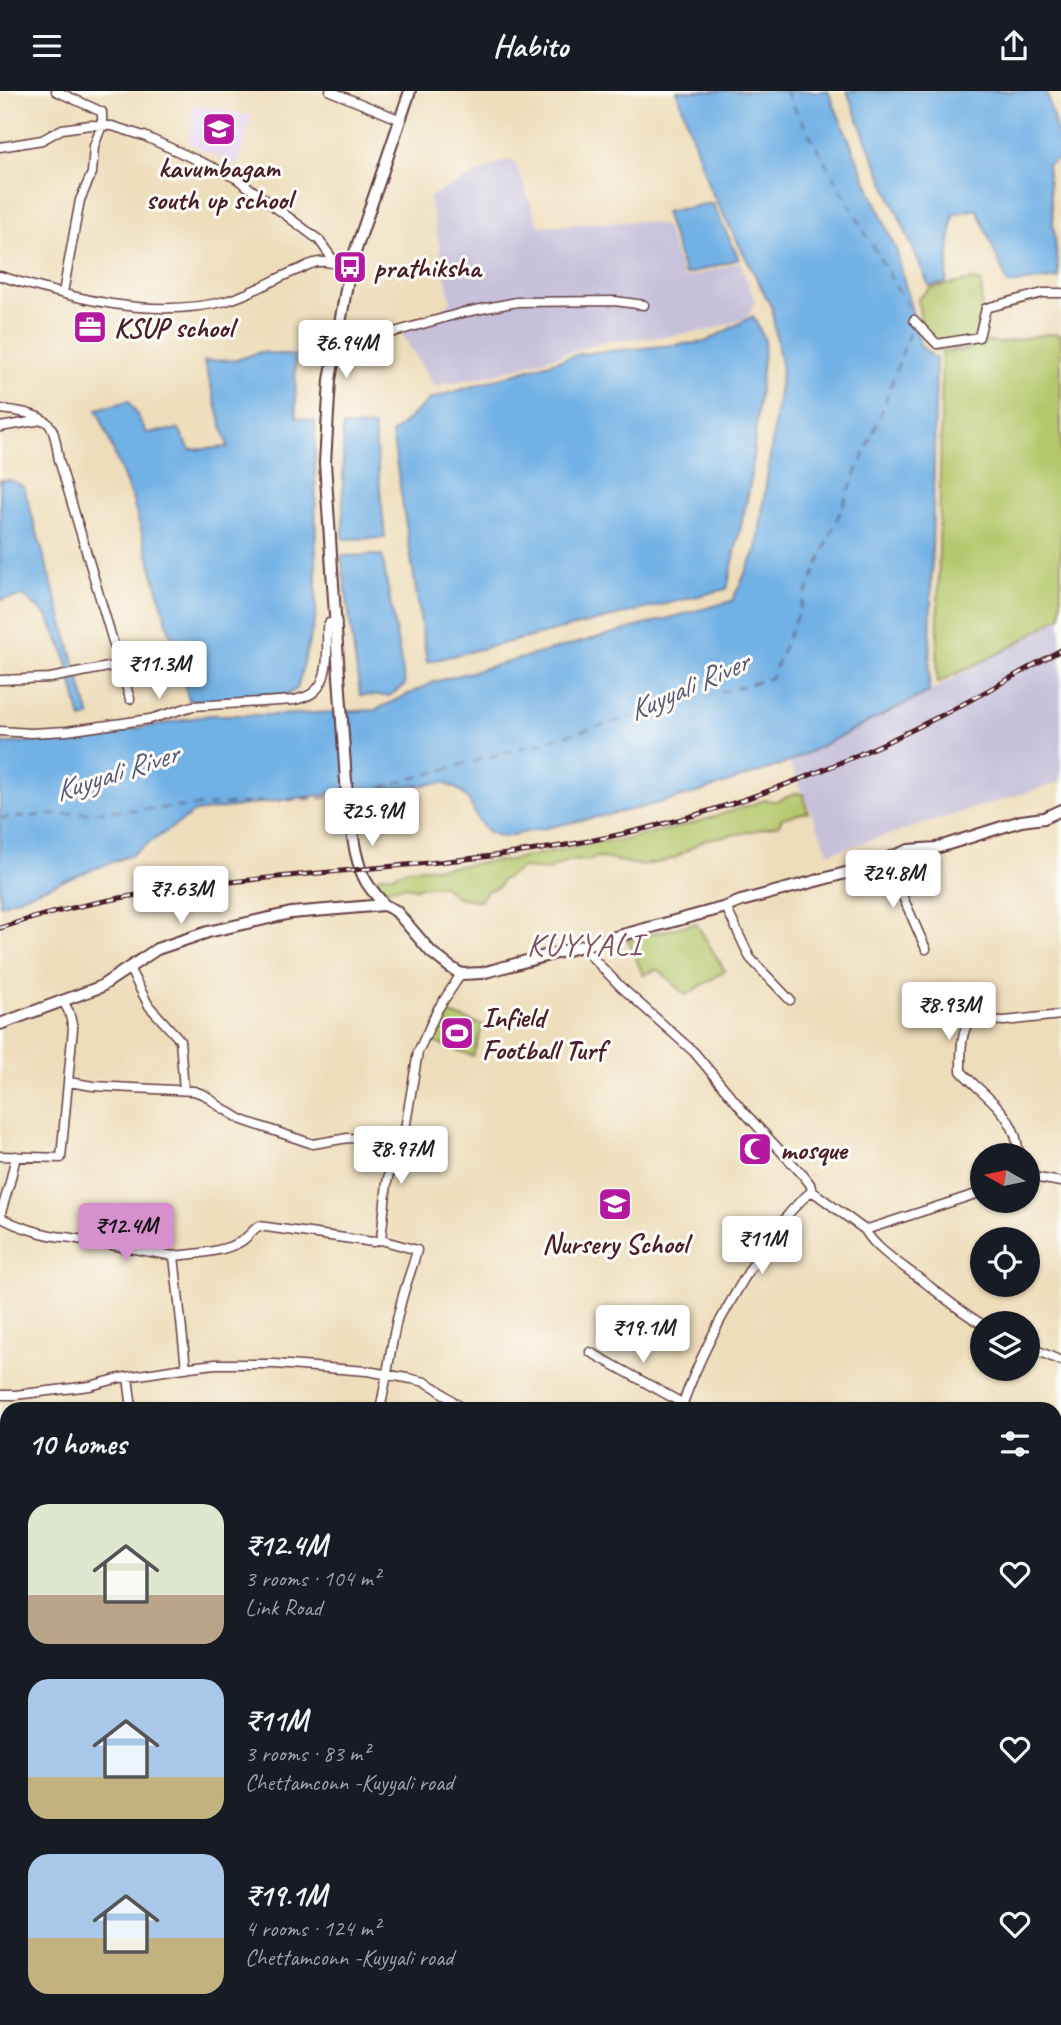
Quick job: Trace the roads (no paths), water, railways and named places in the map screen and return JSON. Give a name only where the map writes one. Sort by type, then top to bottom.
[{"type":"main road","points":[[410,91],[346,281],[330,380],[325,463],[347,797],[361,870],[366,883],[384,905],[396,911],[431,952],[450,967],[461,974],[482,973],[853,871],[909,850],[936,848],[1021,821],[1044,818],[1061,810]]},
{"type":"main road","points":[[0,1024],[100,987],[157,949],[208,932],[291,913],[384,905]]},
{"type":"street","points":[[56,91],[102,112],[102,125],[94,146],[92,173],[80,200],[63,293]]},
{"type":"street","points":[[330,91],[401,120]]},
{"type":"street","points":[[0,147],[42,140],[62,129],[90,125],[112,126],[144,136],[236,178],[319,240],[346,281]]},
{"type":"street","points":[[0,276],[86,300],[122,306],[168,308],[224,301],[321,261],[335,264]]},
{"type":"street","points":[[914,320],[937,344],[979,337],[986,308],[1043,293],[1061,293]]},
{"type":"street","points":[[335,349],[461,313],[517,302],[615,300],[644,305]]},
{"type":"street","points":[[0,409],[43,420],[52,428],[59,460],[130,699]]},
{"type":"street","points":[[0,427],[43,420]]},
{"type":"street","points":[[0,731],[31,733],[106,727],[150,719],[193,706],[295,700],[318,689],[326,667],[327,628],[329,623],[337,623]]},
{"type":"street","points":[[0,680],[50,678],[120,665]]},
{"type":"street","points":[[886,859],[926,949]]},
{"type":"street","points":[[726,907],[750,958],[790,1000]]},
{"type":"street","points":[[582,947],[621,988],[694,1052],[745,1113],[803,1175],[812,1192],[865,1230],[876,1245],[970,1316]]},
{"type":"street","points":[[129,968],[149,1006],[180,1040],[184,1090]]},
{"type":"street","points":[[381,1240],[394,1144],[405,1129],[418,1052],[438,1009],[461,974]]},
{"type":"street","points":[[0,1156],[61,1158],[74,1028],[63,1001]]},
{"type":"street","points":[[1016,1143],[1014,1132],[993,1101],[961,1071],[966,1024],[972,1019],[1004,1021],[1061,1015]]},
{"type":"street","points":[[69,1082],[93,1086],[184,1090],[205,1095],[242,1120],[313,1144],[348,1138],[394,1144]]},
{"type":"street","points":[[16,1156],[0,1217],[55,1237],[174,1256],[230,1246],[243,1240],[259,1226],[317,1232],[373,1242],[381,1240],[417,1250],[400,1307],[382,1402]]},
{"type":"street","points":[[1040,1178],[1061,1182]]},
{"type":"street","points":[[684,1402],[715,1332],[744,1279],[781,1222],[793,1207],[812,1192]]},
{"type":"street","points":[[865,1230],[970,1196]]},
{"type":"street","points":[[174,1256],[186,1368]]},
{"type":"street","points":[[590,1352],[675,1402]]},
{"type":"street","points":[[1040,1352],[1061,1361]]},
{"type":"street","points":[[0,1395],[90,1386],[128,1377],[215,1364],[275,1364],[388,1375],[425,1383],[453,1402]]},
{"type":"street","points":[[128,1377],[131,1402]]},
{"type":"water","name":"Kuyyali River","points":[[677,91],[828,91],[897,252],[920,345],[936,359],[929,692],[789,762],[700,792],[640,808],[503,837],[483,827],[464,795],[442,783],[313,796],[195,812],[131,855],[0,905],[0,744],[96,736],[210,715],[375,710],[434,682],[732,601],[757,549],[782,370],[771,306],[710,189]]},
{"type":"water","points":[[847,91],[1046,91],[1061,149],[1061,157],[1047,165],[1059,278],[1008,284],[977,209],[953,214],[946,283],[929,286]]},
{"type":"water","points":[[712,203],[739,259],[685,275],[665,212]]},
{"type":"water","points":[[753,316],[765,340],[750,485],[727,589],[427,662],[392,434],[430,399],[580,354],[705,342]]},
{"type":"water","points":[[260,352],[295,356],[296,417],[315,421],[316,615],[297,689],[286,695],[189,701],[133,501],[97,409],[129,401],[147,433],[179,429],[190,450],[228,447],[204,361],[236,360]]},
{"type":"water","points":[[343,426],[374,427],[385,538],[343,539]]},
{"type":"water","points":[[0,480],[11,480],[24,487],[90,717],[81,719],[64,651],[47,616],[24,596],[0,600]]},
{"type":"water","points":[[382,555],[405,685],[389,696],[360,695],[341,556]]},
{"type":"railway","points":[[0,928],[140,894],[284,876],[501,855],[572,844],[669,823],[762,793],[854,757],[944,714],[1061,650]]},
{"type":"place","name":"kavumbagam south up school","points":[[219,129]]},
{"type":"place","name":"prathiksha","points":[[350,267]]},
{"type":"place","name":"KSUP school","points":[[90,327]]},
{"type":"place","name":"Infield Football Turf","points":[[457,1033]]},
{"type":"place","name":"mosque","points":[[755,1149]]},
{"type":"place","name":"Nursery School","points":[[615,1204]]},
{"type":"district","name":"KUYYALI","points":[[585,944]]}]
